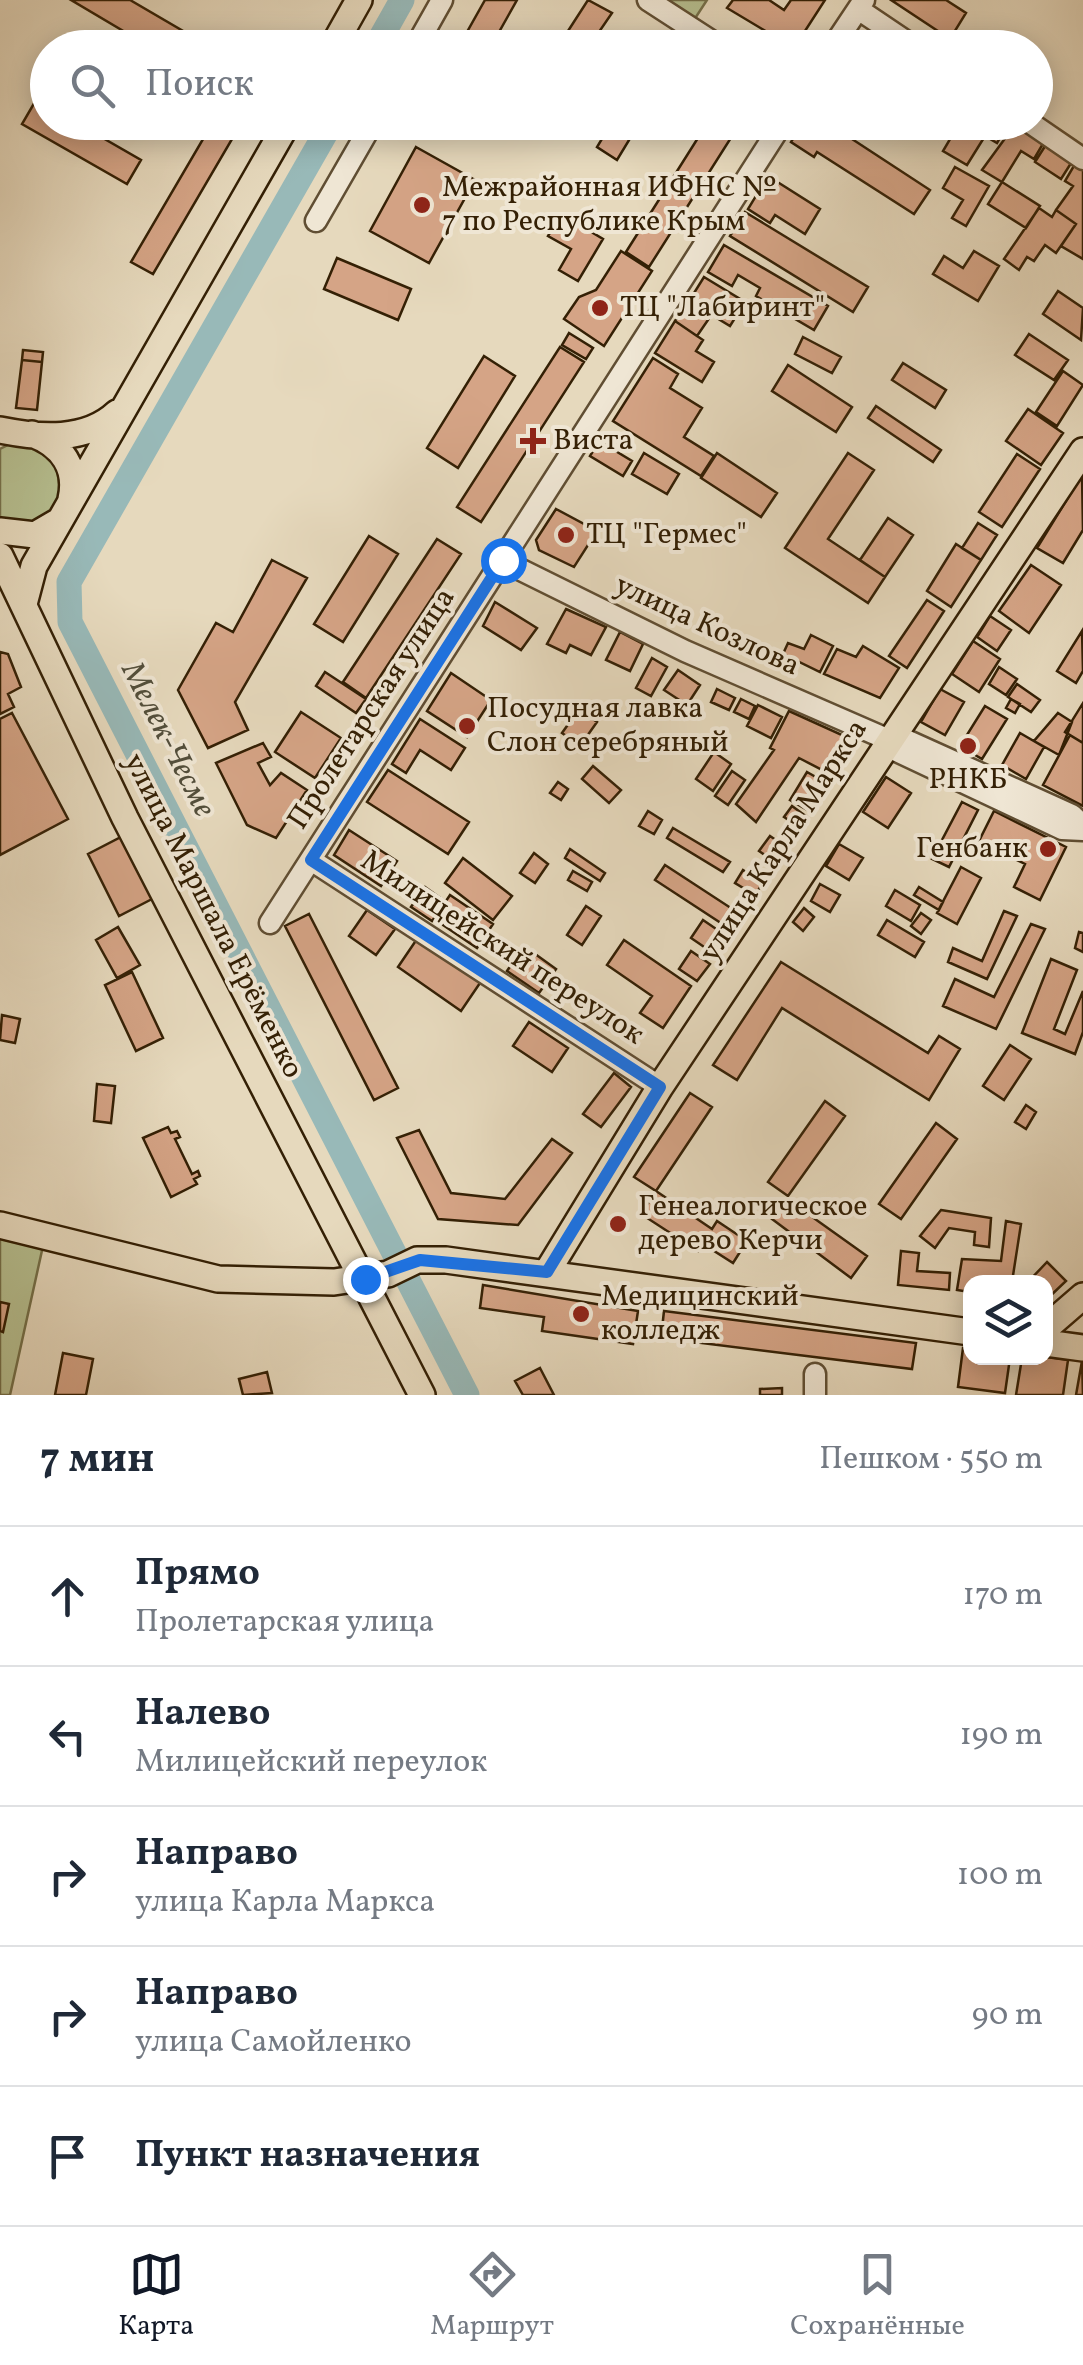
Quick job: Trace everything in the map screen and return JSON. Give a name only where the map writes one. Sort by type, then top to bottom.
[{"type":"main road","points":[[342,30],[359,0]]},
{"type":"main road","points":[[24,604],[34,566],[278,140]]},
{"type":"main road","points":[[12,434],[92,432],[120,410]]},
{"type":"main road","points":[[0,532],[26,536],[65,512],[74,487],[65,456],[54,445],[12,434]]},
{"type":"main road","name":"улица Карла Маркса","points":[[547,1272],[660,1087],[1080,460]]},
{"type":"main road","name":"улица Маршала Ерёменко","points":[[0,556],[125,818],[376,1277],[422,1395]]},
{"type":"main road","points":[[0,1224],[218,1279],[306,1284],[376,1277],[417,1260],[547,1272],[963,1331]]},
{"type":"main road","points":[[1053,1322],[1083,1296]]},
{"type":"main road","points":[[1066,1346],[1083,1316]]},
{"type":"street","points":[[426,30],[442,0]]},
{"type":"street","points":[[648,0],[694,30]]},
{"type":"street","points":[[844,30],[860,5],[893,30]]},
{"type":"street","points":[[1053,138],[1083,159]]},
{"type":"street","points":[[316,222],[362,140]]},
{"type":"street","name":"Пролетарская улица","points":[[270,923],[771,140]]},
{"type":"street","name":"улица Козлова","points":[[503,560],[684,651],[1072,814],[1083,828]]},
{"type":"street","name":"Милицейский переулок","points":[[311,860],[660,1087]]},
{"type":"green space","points":[[665,0],[707,0],[694,20]]},
{"type":"green space","points":[[10,444],[34,444],[62,466],[61,505],[33,527],[0,521],[0,449]]},
{"type":"green space","points":[[0,1237],[43,1246],[10,1395],[0,1395]]},
{"type":"building","points":[[71,0],[130,0],[181,30],[122,30]]},
{"type":"building","points":[[485,0],[517,0],[500,30],[468,30]]},
{"type":"building","points":[[588,0],[612,13],[600,30],[569,30]]},
{"type":"building","points":[[733,0],[769,0],[784,10],[791,0],[825,0],[806,30],[764,30],[727,8]]},
{"type":"building","points":[[891,0],[946,0],[966,13],[956,30],[936,30]]},
{"type":"building","points":[[30,110],[30,129],[22,124]]},
{"type":"building","points":[[50,140],[106,140],[141,160],[127,184]]},
{"type":"building","points":[[202,140],[231,140],[153,274],[131,262]]},
{"type":"building","points":[[601,140],[629,140],[617,160],[597,147]]},
{"type":"building","points":[[697,140],[730,140],[649,267],[626,252]]},
{"type":"building","points":[[854,140],[930,190],[914,214],[817,152],[814,157],[791,142]]},
{"type":"building","points":[[949,140],[983,140],[967,165],[943,151]]},
{"type":"building","points":[[1004,140],[1045,140],[1034,159],[1021,151],[1002,182],[982,170]]},
{"type":"building","points":[[1047,143],[1073,160],[1061,179],[1035,162]]},
{"type":"building","name":"Межрайонная ИФНС № 7 по Республике Крым","points":[[416,147],[475,180],[429,263],[370,231]]},
{"type":"building","points":[[1075,164],[1083,169],[1083,259],[1061,246],[1076,224],[1056,210],[1073,186],[1065,181]]},
{"type":"building","points":[[955,167],[989,186],[966,226],[952,218],[963,200],[943,188]]},
{"type":"building","points":[[768,176],[820,209],[805,234],[775,215],[770,223],[748,209]]},
{"type":"building","points":[[1002,182],[1040,206],[1026,228],[988,204]]},
{"type":"building","points":[[1039,208],[1052,217],[1056,210],[1076,224],[1056,253],[1045,245],[1034,261],[1027,257],[1019,270],[1004,259]]},
{"type":"building","points":[[745,212],[868,287],[853,312],[730,236]]},
{"type":"building","points":[[561,214],[603,239],[578,281],[559,270],[571,249],[548,236]]},
{"type":"building","points":[[724,245],[828,306],[814,330],[756,296],[760,288],[738,275],[732,286],[708,272]]},
{"type":"building","name":"ТЦ \"Лабиринт\"","points":[[621,251],[652,271],[604,346],[564,319],[579,297],[596,290]]},
{"type":"building","points":[[974,251],[999,266],[978,301],[933,274],[944,256],[963,268]]},
{"type":"building","points":[[337,258],[411,289],[398,320],[324,289]]},
{"type":"building","points":[[704,277],[745,302],[730,326],[689,301]]},
{"type":"building","points":[[1058,291],[1083,308],[1081,340],[1043,314]]},
{"type":"building","points":[[689,301],[710,317],[697,336],[675,321]]},
{"type":"building","points":[[675,321],[703,340],[696,351],[714,362],[702,382],[655,353]]},
{"type":"building","points":[[569,333],[593,348],[586,359],[562,345]]},
{"type":"building","points":[[1029,334],[1068,360],[1054,380],[1015,355]]},
{"type":"building","points":[[803,337],[841,357],[832,373],[795,354]]},
{"type":"building","points":[[560,347],[584,362],[481,522],[457,507]]},
{"type":"building","points":[[23,350],[43,352],[42,362],[22,360]]},
{"type":"building","points":[[484,356],[515,376],[458,468],[427,448]]},
{"type":"building","points":[[653,358],[678,374],[670,388],[702,408],[684,437],[714,456],[701,476],[613,421]]},
{"type":"building","points":[[22,360],[42,362],[37,410],[16,408]]},
{"type":"building","points":[[903,363],[946,390],[935,408],[892,380]]},
{"type":"building","points":[[788,365],[852,407],[836,432],[772,391]]},
{"type":"building","points":[[1063,371],[1083,385],[1057,426],[1036,412]]},
{"type":"building","points":[[876,406],[941,450],[933,462],[868,418]]},
{"type":"building","points":[[1028,409],[1063,433],[1041,465],[1006,441]]},
{"type":"building","points":[[599,441],[632,461],[623,476],[590,456]]},
{"type":"building","points":[[644,453],[679,474],[667,494],[632,474]]},
{"type":"building","points":[[717,453],[777,493],[761,517],[701,478]]},
{"type":"building","points":[[848,453],[874,470],[828,539],[885,577],[868,603],[785,548]]},
{"type":"building","points":[[1017,454],[1040,469],[1002,527],[979,512]]},
{"type":"building","points":[[1082,475],[1083,530],[1063,563],[1037,548]]},
{"type":"building","name":"ТЦ \"Гермес\"","points":[[556,509],[597,531],[574,567],[539,550],[536,540]]},
{"type":"building","points":[[888,518],[913,535],[885,577],[860,560]]},
{"type":"building","points":[[978,523],[997,535],[981,560],[962,548]]},
{"type":"building","points":[[369,536],[398,554],[343,642],[314,624]]},
{"type":"building","points":[[437,539],[461,554],[366,698],[343,682]]},
{"type":"building","points":[[956,544],[981,560],[951,607],[927,591]]},
{"type":"building","points":[[272,560],[307,578],[235,702],[248,730],[208,748],[178,690],[216,623],[233,632]]},
{"type":"building","points":[[1031,565],[1061,585],[1029,633],[999,611]]},
{"type":"building","points":[[927,600],[944,611],[907,668],[889,656]]},
{"type":"building","points":[[495,602],[537,628],[521,650],[483,626]]},
{"type":"building","points":[[566,609],[606,627],[591,655],[570,645],[566,653],[547,644]]},
{"type":"building","points":[[990,616],[1011,630],[997,651],[977,637]]},
{"type":"building","points":[[1082,631],[1083,671],[1076,683],[1057,671]]},
{"type":"building","points":[[620,632],[643,644],[630,671],[606,660]]},
{"type":"building","points":[[811,635],[833,646],[820,672],[783,654],[788,643],[804,649]]},
{"type":"building","points":[[973,641],[1000,659],[979,692],[952,674]]},
{"type":"building","points":[[863,646],[899,668],[880,698],[824,674],[837,649],[856,657]]},
{"type":"building","points":[[0,652],[8,654],[21,687],[8,694],[14,707],[0,714]]},
{"type":"building","points":[[652,658],[667,667],[651,696],[636,688]]},
{"type":"building","points":[[999,667],[1017,679],[1006,695],[989,684]]},
{"type":"building","points":[[678,670],[700,685],[687,705],[664,690]]},
{"type":"building","points":[[325,672],[366,699],[356,713],[316,686]]},
{"type":"building","points":[[451,673],[491,700],[467,737],[427,711]]},
{"type":"building","points":[[1017,684],[1040,700],[1031,712],[1008,697]]},
{"type":"building","points":[[717,689],[735,698],[729,710],[711,702]]},
{"type":"building","points":[[940,689],[964,702],[945,735],[921,722]]},
{"type":"building","points":[[741,699],[755,706],[749,719],[734,712]]},
{"type":"building","points":[[1011,699],[1020,704],[1015,713],[1006,708]]},
{"type":"building","points":[[1083,703],[1083,743],[1065,732]]},
{"type":"building","points":[[758,705],[782,717],[771,738],[747,726]]},
{"type":"building","points":[[985,706],[1007,719],[982,759],[960,746]]},
{"type":"building","points":[[579,709],[597,722],[580,746],[562,733]]},
{"type":"building","points":[[789,711],[853,740],[832,775],[799,758],[756,822],[736,804],[774,750],[770,748]]},
{"type":"building","points":[[301,712],[341,738],[315,778],[275,752]]},
{"type":"building","points":[[12,713],[68,819],[0,855],[0,719]]},
{"type":"building","points":[[1058,713],[1072,722],[1059,755],[1034,741]]},
{"type":"building","points":[[420,719],[465,748],[451,770],[420,750],[406,773],[392,764]]},
{"type":"building","points":[[1020,733],[1044,747],[1026,779],[1002,765]]},
{"type":"building","points":[[1070,735],[1083,743],[1083,806],[1043,785]]},
{"type":"building","points":[[263,743],[271,757],[258,763],[270,785],[281,773],[307,790],[276,838],[247,825],[216,763]]},
{"type":"building","points":[[714,752],[731,764],[713,791],[696,779]]},
{"type":"building","points":[[593,766],[621,790],[609,803],[582,779]]},
{"type":"building","points":[[388,770],[469,822],[448,854],[367,802]]},
{"type":"building","points":[[732,771],[745,780],[728,805],[715,796]]},
{"type":"building","points":[[807,772],[828,784],[811,812],[790,800]]},
{"type":"building","points":[[886,777],[911,793],[888,828],[863,812]]},
{"type":"building","points":[[558,782],[568,789],[561,800],[550,793]]},
{"type":"building","points":[[962,802],[978,810],[949,867],[932,859]]},
{"type":"building","points":[[792,806],[807,817],[799,827],[784,817]]},
{"type":"building","points":[[648,811],[662,820],[654,834],[639,826]]},
{"type":"building","points":[[994,811],[1066,847],[1040,900],[1014,887],[1025,864],[979,841]]},
{"type":"building","points":[[673,828],[730,862],[723,872],[667,838]]},
{"type":"building","points":[[349,830],[397,861],[381,886],[334,855]]},
{"type":"building","points":[[770,836],[786,847],[776,863],[759,851]]},
{"type":"building","points":[[121,837],[152,899],[119,916],[88,854]]},
{"type":"building","points":[[839,844],[863,858],[849,880],[826,866]]},
{"type":"building","points":[[570,849],[605,873],[600,881],[565,858]]},
{"type":"building","points":[[534,853],[548,864],[535,883],[520,873]]},
{"type":"building","points":[[463,858],[512,896],[493,920],[445,883]]},
{"type":"building","points":[[665,865],[737,912],[727,927],[655,880]]},
{"type":"building","points":[[961,867],[981,878],[957,924],[937,913]]},
{"type":"building","points":[[743,870],[763,883],[755,895],[735,883]]},
{"type":"building","points":[[573,871],[592,882],[587,891],[568,880]]},
{"type":"building","points":[[820,884],[840,895],[830,912],[811,901]]},
{"type":"building","points":[[425,887],[446,902],[432,921],[411,907]]},
{"type":"building","points":[[919,887],[943,902],[939,910],[914,895]]},
{"type":"building","points":[[895,890],[920,905],[911,921],[886,906]]},
{"type":"building","points":[[450,895],[493,924],[477,948],[434,919]]},
{"type":"building","points":[[586,906],[601,916],[582,945],[567,935]]},
{"type":"building","points":[[804,908],[814,917],[803,931],[793,922]]},
{"type":"building","points":[[367,910],[395,929],[376,955],[349,936]]},
{"type":"building","points":[[1004,911],[1017,916],[987,979],[948,962],[953,948],[982,961]]},
{"type":"building","points":[[921,913],[931,920],[921,934],[911,926]]},
{"type":"building","points":[[309,914],[398,1088],[374,1100],[285,926]]},
{"type":"building","points":[[703,920],[725,935],[713,953],[691,938]]},
{"type":"building","points":[[887,920],[924,942],[915,957],[878,935]]},
{"type":"building","points":[[1031,924],[1045,929],[996,1029],[943,1006],[955,979],[994,997]]},
{"type":"building","points":[[118,927],[140,965],[117,978],[96,940]]},
{"type":"building","points":[[1079,932],[1083,933],[1083,952],[1075,948]]},
{"type":"building","points":[[419,936],[482,980],[461,1011],[398,967]]},
{"type":"building","points":[[624,940],[691,986],[663,1028],[640,1013],[652,996],[607,965]]},
{"type":"building","points":[[524,946],[556,969],[539,993],[507,971]]},
{"type":"building","points":[[691,951],[710,964],[697,981],[679,969]]},
{"type":"building","points":[[1051,959],[1077,970],[1054,1029],[1065,1034],[1083,991],[1083,1032],[1075,1054],[1022,1033]]},
{"type":"building","points":[[781,962],[928,1053],[939,1036],[960,1049],[929,1100],[782,1008],[737,1080],[713,1065]]},
{"type":"building","points":[[132,972],[163,1038],[136,1051],[105,985]]},
{"type":"building","points":[[2,1015],[20,1019],[15,1043],[0,1040]]},
{"type":"building","points":[[529,1022],[568,1048],[552,1072],[513,1046]]},
{"type":"building","points":[[1010,1045],[1031,1059],[1004,1100],[983,1086]]},
{"type":"building","points":[[614,1073],[631,1087],[601,1127],[583,1114]]},
{"type":"building","points":[[97,1084],[115,1086],[111,1123],[94,1121]]},
{"type":"building","points":[[690,1093],[712,1107],[656,1191],[634,1177]]},
{"type":"building","points":[[825,1101],[845,1116],[788,1196],[768,1182]]},
{"type":"building","points":[[1026,1105],[1036,1112],[1026,1129],[1015,1122]]},
{"type":"building","points":[[936,1123],[957,1139],[901,1219],[879,1204]]},
{"type":"building","points":[[168,1127],[171,1133],[177,1131],[180,1137],[175,1139],[192,1174],[198,1171],[200,1176],[194,1179],[197,1184],[171,1197],[143,1138]]},
{"type":"building","points":[[419,1130],[451,1193],[505,1199],[552,1139],[572,1153],[518,1225],[438,1219],[397,1138]]},
{"type":"building","points":[[656,1191],[712,1229],[717,1221],[747,1241],[733,1263],[703,1244],[698,1251],[641,1214]]},
{"type":"building","points":[[787,1199],[867,1256],[851,1278],[772,1219]]},
{"type":"building","points":[[941,1210],[991,1218],[989,1247],[974,1245],[975,1232],[949,1228],[935,1248],[920,1236]]},
{"type":"building","points":[[1006,1221],[1021,1224],[1013,1275],[963,1275],[963,1291],[957,1290],[962,1259],[1001,1261]]},
{"type":"building","points":[[901,1251],[919,1253],[917,1271],[950,1273],[949,1290],[898,1285]]},
{"type":"building","points":[[1047,1262],[1066,1281],[1053,1293],[1053,1275],[1035,1275]]},
{"type":"building","name":"Медицинский колледж","points":[[483,1285],[638,1311],[633,1344],[542,1331],[544,1317],[480,1308]]},
{"type":"building","points":[[0,1302],[9,1304],[3,1332],[0,1331]]},
{"type":"building","points":[[664,1311],[916,1343],[912,1369],[661,1338]]},
{"type":"building","points":[[963,1348],[963,1365],[1009,1365],[1005,1393],[958,1387]]},
{"type":"building","points":[[63,1353],[93,1359],[86,1395],[55,1395]]},
{"type":"building","points":[[1053,1358],[1068,1360],[1063,1395],[1016,1395],[1021,1365],[1053,1365]]},
{"type":"building","points":[[1082,1361],[1083,1395],[1076,1395]]},
{"type":"building","points":[[540,1368],[554,1395],[523,1395],[515,1381]]},
{"type":"building","points":[[267,1372],[272,1393],[243,1395],[239,1379]]},
{"type":"building","points":[[782,1388],[782,1395],[760,1395],[760,1389]]},
{"type":"waterway","name":"Мелек-Чесме","points":[[385,30],[402,0]]},
{"type":"waterway","name":"Мелек-Чесме","points":[[322,140],[69,582],[70,622],[467,1395]]},
{"type":"place","name":"Межрайонная ИФНС № 7 по Республике Крым","points":[[422,205]]},
{"type":"place","name":"ТЦ \"Лабиринт\"","points":[[600,308]]},
{"type":"place","name":"Виста","points":[[533,441]]},
{"type":"place","name":"ТЦ \"Гермес\"","points":[[566,535]]},
{"type":"place","name":"Посудная лавка Слон серебряный","points":[[467,726]]},
{"type":"place","name":"РНКБ","points":[[968,746]]},
{"type":"place","name":"Генбанк","points":[[1048,849]]},
{"type":"place","name":"Генеалогическое дерево Керчи","points":[[618,1224]]},
{"type":"place","name":"Медицинский колледж","points":[[581,1314]]},
{"type":"route","points":[[365,1279],[388,1274],[417,1260],[547,1272],[660,1087],[311,860],[503,560]]}]
